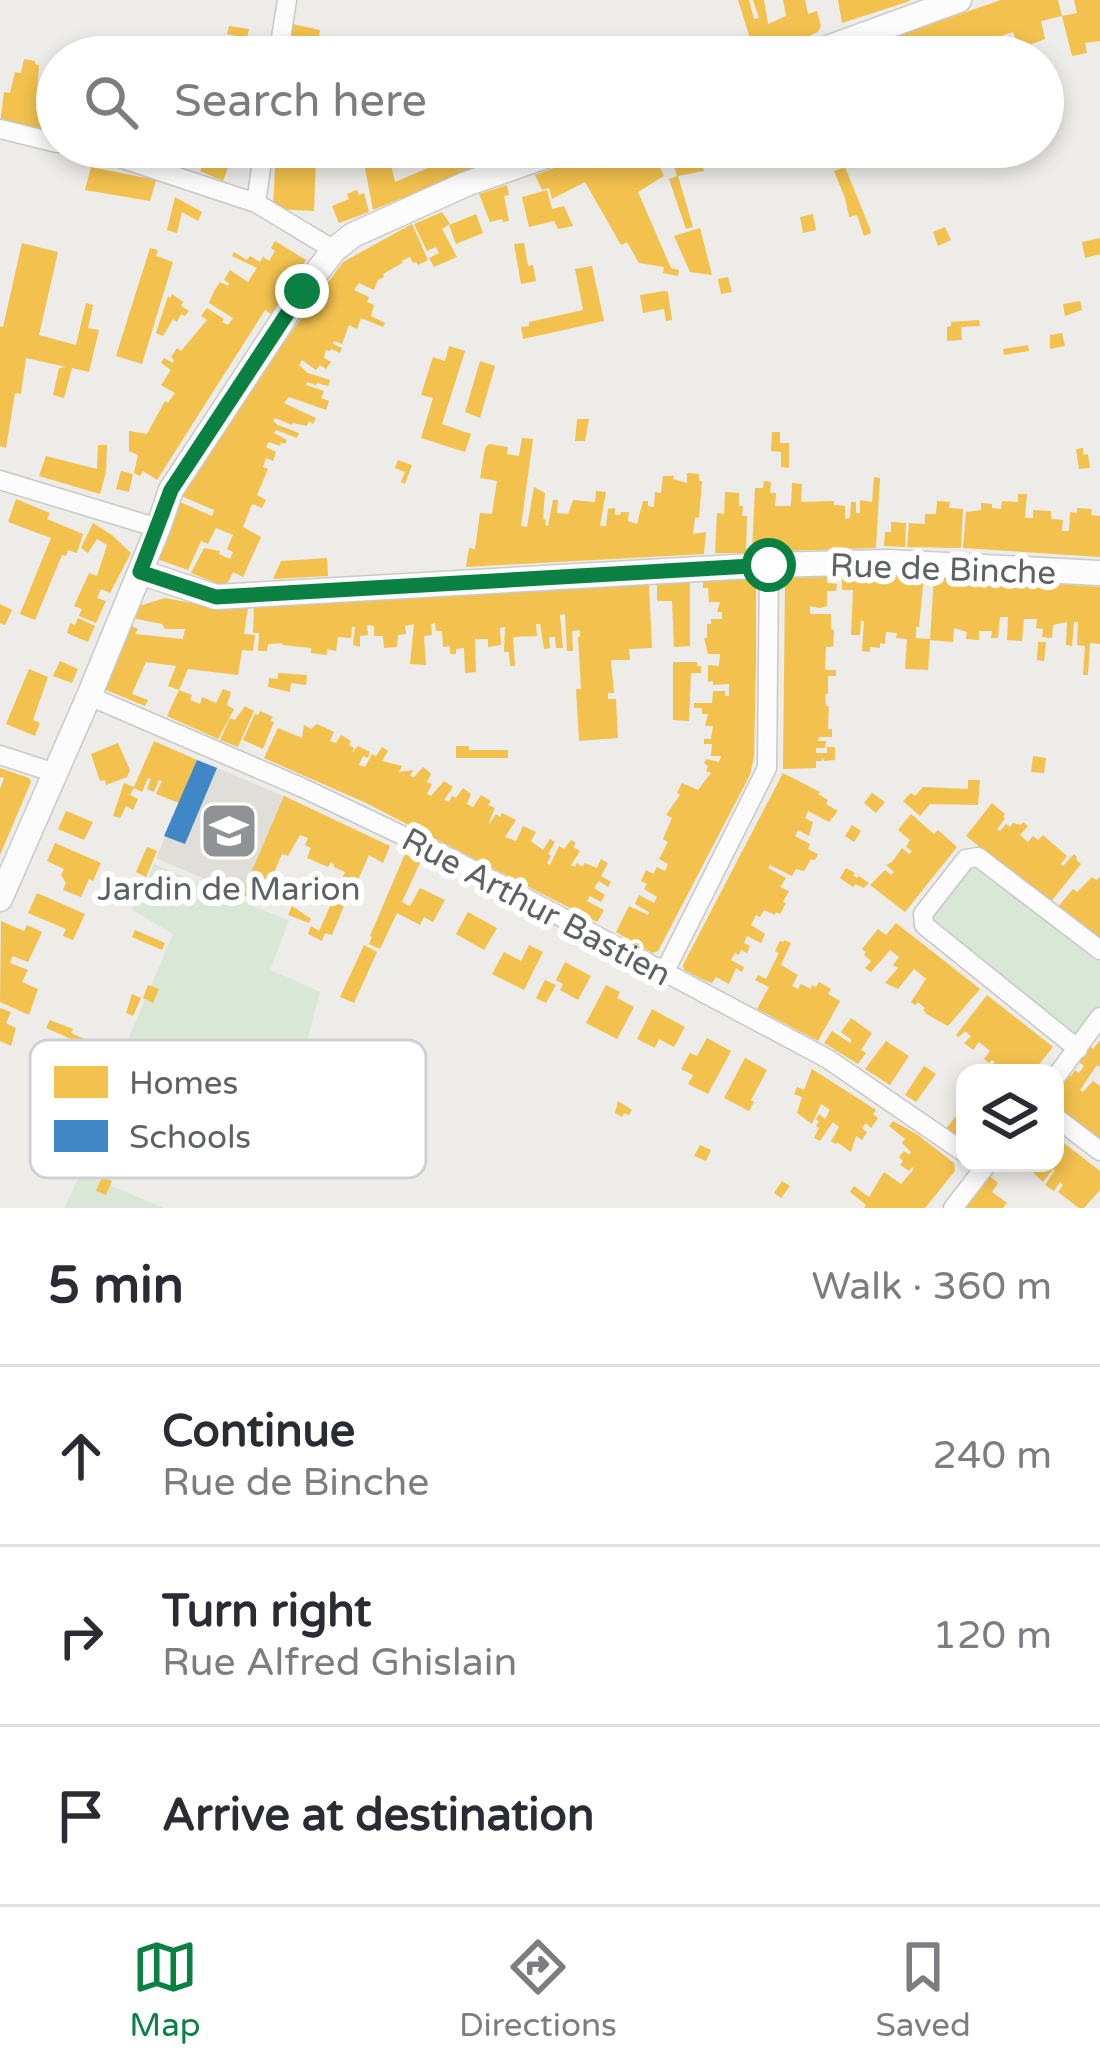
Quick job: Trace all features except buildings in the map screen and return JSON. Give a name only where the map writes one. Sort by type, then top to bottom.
[{"type":"street","points":[[281,36],[287,0]]},
{"type":"street","points":[[860,36],[959,0]]},
{"type":"street","points":[[0,130],[36,138]]},
{"type":"street","points":[[150,168],[256,203],[334,250]]},
{"type":"street","points":[[256,203],[262,168]]},
{"type":"street","points":[[0,899],[89,696],[171,490],[302,291],[334,250],[353,235],[512,168]]},
{"type":"street","points":[[0,480],[158,528]]},
{"type":"street","name":"Rue de Binche","points":[[140,572],[216,597],[769,565],[926,563],[1100,573]]},
{"type":"street","points":[[664,973],[767,768],[769,565]]},
{"type":"street","name":"Rue Arthur Bastien","points":[[89,696],[407,838],[828,1059],[956,1147]]},
{"type":"street","points":[[0,755],[55,773]]},
{"type":"street","points":[[1078,1049],[924,926],[923,914],[966,859],[978,857],[1100,950]]},
{"type":"street","points":[[1064,1067],[1100,1017]]},
{"type":"street","points":[[1064,1124],[1100,1151]]},
{"type":"street","points":[[953,1208],[978,1172]]},
{"type":"shaded area","name":"Jardin de Marion","points":[[199,760],[302,804],[260,903],[156,858]]},
{"type":"green space","points":[[966,859],[1100,950],[1100,1017],[1078,1049],[924,925]]},
{"type":"green space","points":[[154,864],[289,921],[270,970],[320,992],[307,1040],[128,1040],[173,934],[132,910]]},
{"type":"green space","points":[[79,1178],[93,1178],[164,1208],[64,1208]]},
{"type":"place","name":"Jardin de Marion","points":[[229,831]]},
{"type":"route","points":[[302,291],[171,490],[140,572],[216,597],[769,565]]}]
